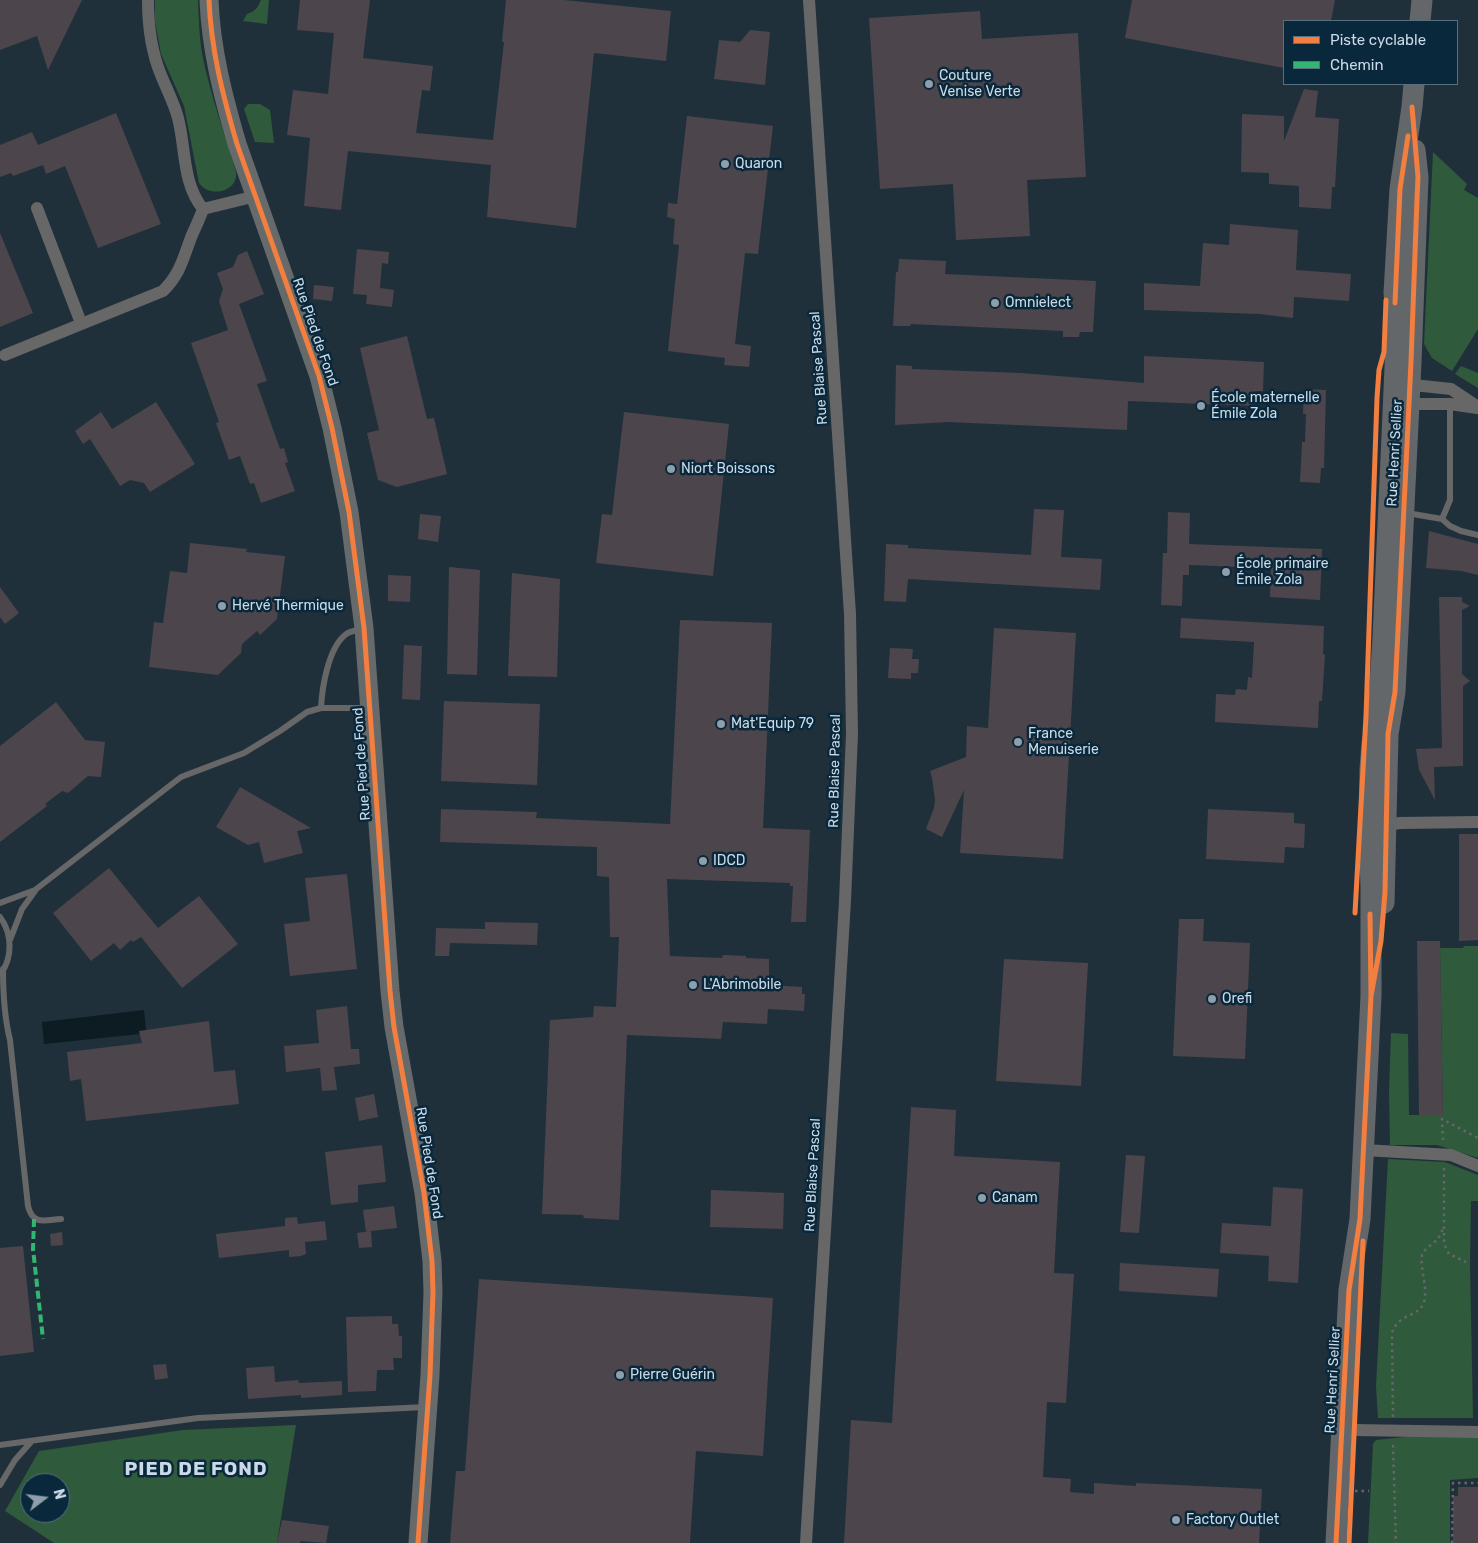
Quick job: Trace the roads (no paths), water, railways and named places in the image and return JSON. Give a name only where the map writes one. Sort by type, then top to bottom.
[{"type":"main road","name":"Rue Pied de Fond","points":[[209,0],[212,41],[220,83],[237,144],[314,359],[326,402],[349,512],[364,628],[390,991],[394,1026],[424,1193],[432,1261],[433,1321],[418,1543]]},
{"type":"main road","points":[[1420,20],[1422,0]]},
{"type":"main road","name":"Rue Henri Sellier","points":[[1371,996],[1381,941],[1385,892],[1388,734],[1395,692],[1396,512],[1401,394],[1394,293],[1400,189],[1414,85]]},
{"type":"main road","name":"Rue Henri Sellier","points":[[1336,1543],[1348,1290],[1360,1219],[1371,996],[1371,888],[1368,823],[1370,769],[1372,743],[1378,714],[1396,512]]},
{"type":"main road","name":"Rue Henri Sellier","points":[[1349,1543],[1363,1235],[1360,1219]]},
{"type":"street","points":[[148,0],[149,25],[156,62],[177,114],[189,184],[196,200],[203,209]]},
{"type":"street","name":"Rue Blaise Pascal","points":[[806,1543],[845,901],[852,734],[850,614],[809,0]]},
{"type":"street","points":[[203,209],[256,196]]},
{"type":"street","points":[[37,208],[81,323]]},
{"type":"street","points":[[4,355],[163,291],[176,276],[183,264],[203,209]]},
{"type":"street","points":[[1401,394],[1451,389],[1478,407]]},
{"type":"street","points":[[1401,394],[1450,404],[1478,407]]},
{"type":"street","points":[[1386,825],[1400,823],[1478,822]]},
{"type":"street","points":[[1364,1150],[1451,1155],[1478,1166]]},
{"type":"street","points":[[1355,1430],[1478,1432]]},
{"type":"lane","points":[[1442,519],[1450,500],[1450,404]]},
{"type":"lane","points":[[1396,512],[1414,513],[1442,519],[1450,526],[1461,531],[1478,535]]},
{"type":"lane","points":[[321,708],[326,676],[335,648],[345,634],[364,628]]},
{"type":"lane","points":[[10,942],[22,909],[36,890],[181,777],[244,753],[280,732],[307,712],[321,708],[369,708]]},
{"type":"lane","points":[[0,903],[36,890]]},
{"type":"lane","points":[[0,917],[8,931],[10,942],[9,956],[2,972],[3,1005],[10,1040],[29,1212],[38,1221],[61,1219]]},
{"type":"lane","points":[[0,1016],[5,1022]]},
{"type":"lane","points":[[0,1445],[198,1418],[427,1407]]},
{"type":"lane","points":[[0,1486],[15,1460],[31,1442]]},
{"type":"place","name":"Couture Venise Verte","points":[[929,84]]},
{"type":"place","name":"Quaron","points":[[725,164]]},
{"type":"place","name":"Omnielect","points":[[995,303]]},
{"type":"place","name":"École maternelle Émile Zola","points":[[1201,406]]},
{"type":"place","name":"Niort Boissons","points":[[671,469]]},
{"type":"place","name":"École primaire Émile Zola","points":[[1226,572]]},
{"type":"place","name":"Hervé Thermique","points":[[222,606]]},
{"type":"place","name":"Mat'Equip 79","points":[[721,724]]},
{"type":"place","name":"France Menuiserie","points":[[1018,742]]},
{"type":"place","name":"IDCD","points":[[703,861]]},
{"type":"place","name":"L'Abrimobile","points":[[693,985]]},
{"type":"place","name":"Orefi","points":[[1212,999]]},
{"type":"place","name":"Canam","points":[[982,1198]]},
{"type":"place","name":"Pierre Guérin","points":[[620,1375]]},
{"type":"place","name":"Factory Outlet","points":[[1176,1520]]},
{"type":"district","name":"PIED DE FOND","points":[[196,1470]]}]
